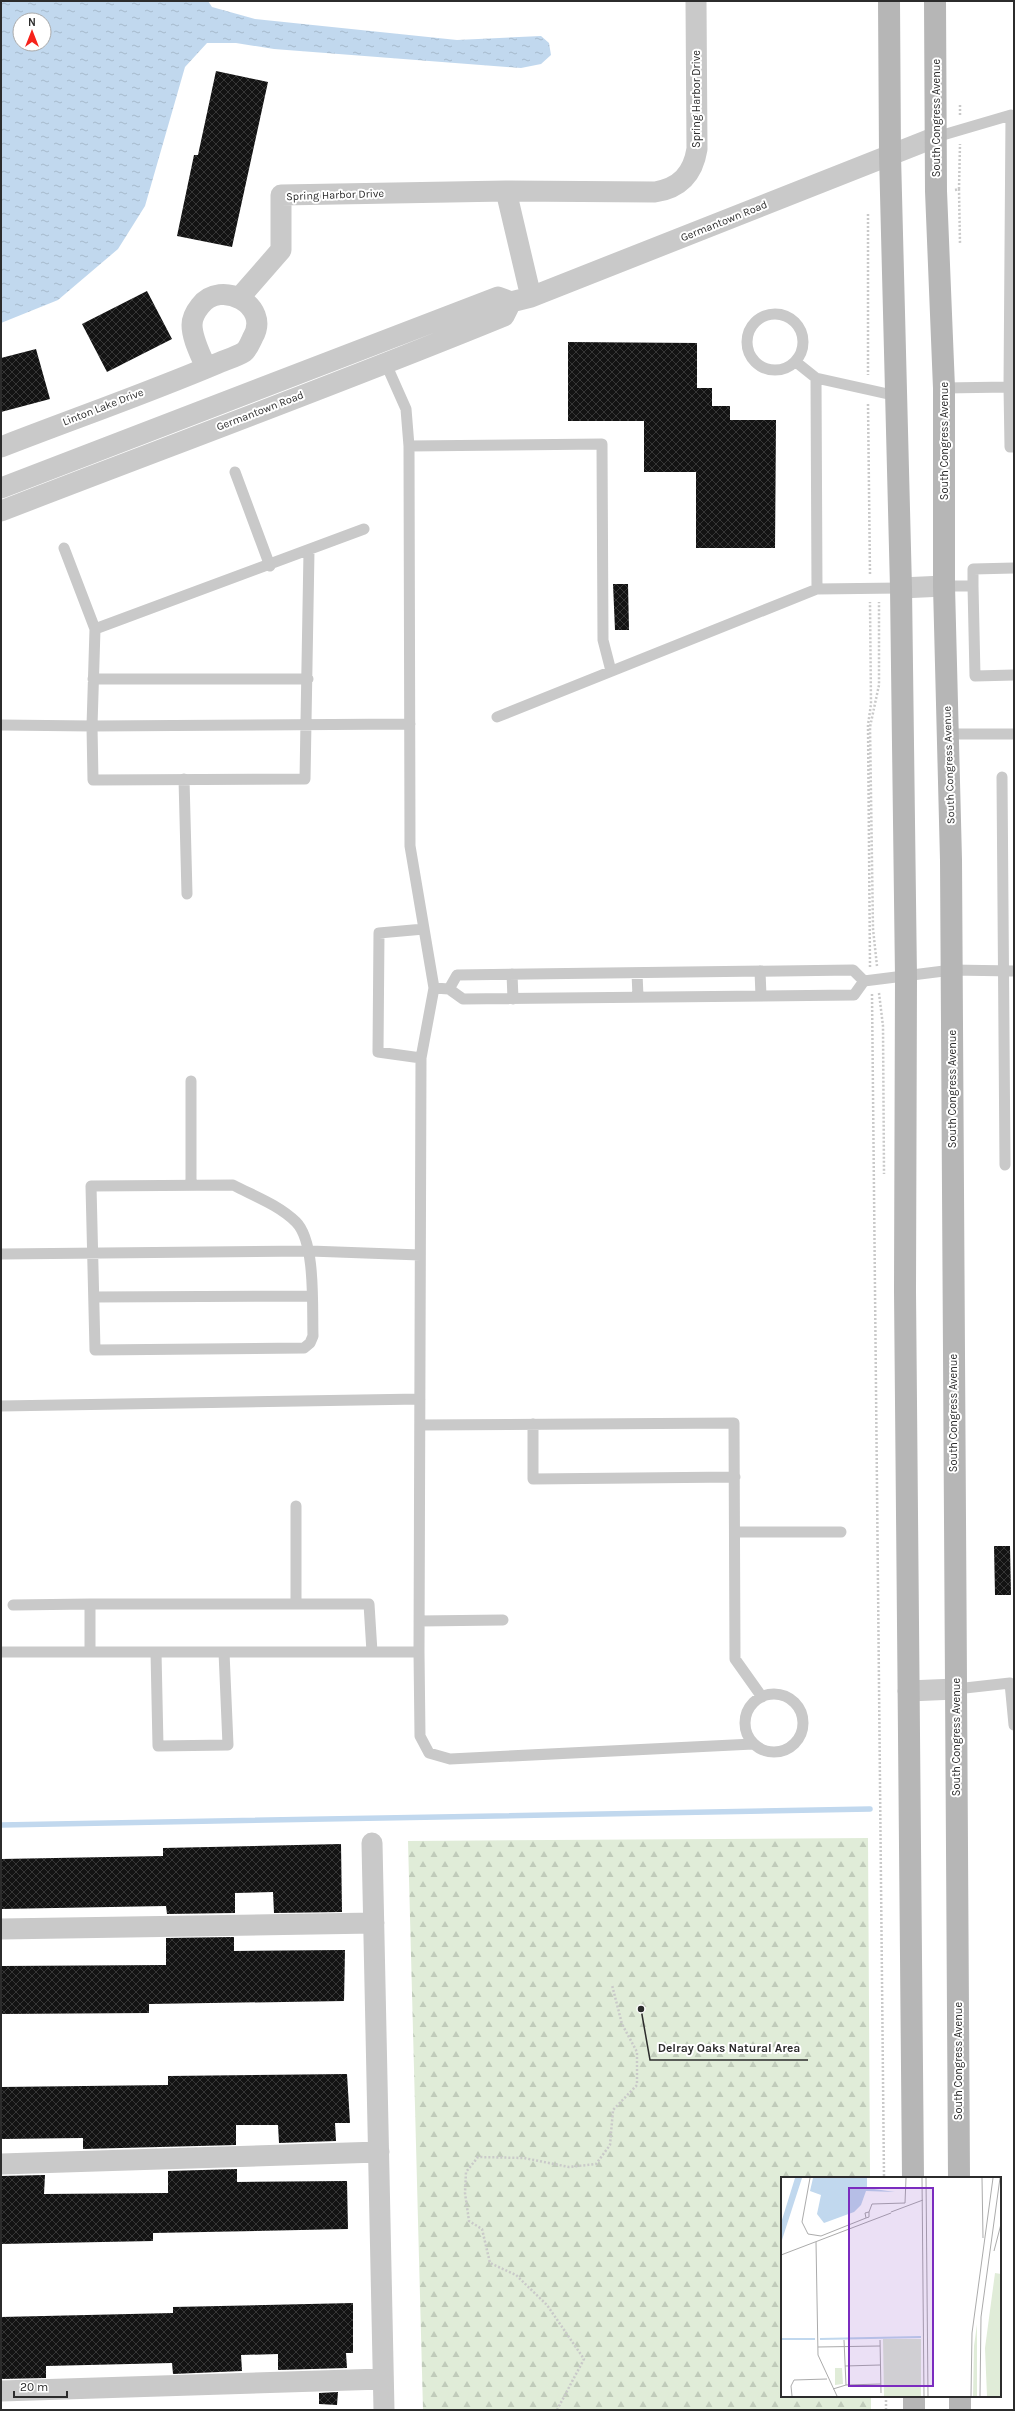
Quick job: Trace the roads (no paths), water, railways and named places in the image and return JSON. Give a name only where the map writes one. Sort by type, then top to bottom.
[{"type":"main road","points":[[889,1],[890,154],[901,588],[906,977],[908,1691],[913,2177]]},
{"type":"main road","name":"South Congress Avenue","points":[[935,1],[936,137],[944,388],[944,586],[952,970],[959,2177]]},
{"type":"main road","points":[[914,2397],[914,2410]]},
{"type":"main road","points":[[960,2397],[960,2410]]},
{"type":"street","name":"Spring Harbor Drive","points":[[240,297],[281,250],[281,195],[506,191],[655,192],[668,190],[680,184],[689,174],[695,162],[697,150],[696,1]]},
{"type":"street","name":"Germantown Road","points":[[1,488],[498,297],[511,302],[531,297],[936,137]]},
{"type":"street","points":[[506,191],[531,297]]},
{"type":"street","points":[[206,368],[194,338],[192,324],[195,312],[203,302],[215,295],[228,294],[240,297]]},
{"type":"street","name":"Linton Lake Drive","points":[[1,447],[245,352],[257,330],[256,318],[250,306],[240,297]]},
{"type":"street","name":"Germantown Road","points":[[1,511],[260,410],[386,364],[504,316],[511,302]]},
{"type":"street","points":[[386,364],[382,354],[385,349],[442,327],[451,321],[454,314]]},
{"type":"street","points":[[1,494],[103,456],[113,451],[115,444]]},
{"type":"street","points":[[901,588],[944,586]]},
{"type":"street","points":[[908,1691],[956,1689]]},
{"type":"street","points":[[372,1843],[384,2410]]},
{"type":"street","points":[[1,1929],[374,1923]]},
{"type":"street","points":[[1,2164],[379,2152]]},
{"type":"street","points":[[1,2391],[383,2379]]},
{"type":"lane","points":[[936,137],[1012,114],[1012,387],[1010,447],[1014,447]]},
{"type":"lane","points":[[770,314],[780,314],[795,322],[803,337],[803,346],[796,362],[780,370],[767,368],[755,362],[747,347],[749,334],[755,322],[770,314]]},
{"type":"lane","points":[[796,362],[816,378],[897,396]]},
{"type":"lane","points":[[386,364],[406,409],[410,446],[410,846],[434,988],[421,1058],[418,1652],[420,1736],[429,1753],[450,1759],[753,1744],[766,1751],[781,1752],[790,1748],[798,1741],[802,1732],[804,1722],[796,1704],[781,1695],[762,1697],[752,1706],[746,1718],[745,1727],[753,1744]]},
{"type":"lane","points":[[816,378],[817,589]]},
{"type":"lane","points":[[944,388],[1012,387]]},
{"type":"lane","points":[[410,446],[602,444],[603,640],[610,672]]},
{"type":"lane","points":[[235,472],[270,566]]},
{"type":"lane","points":[[95,629],[270,566],[364,529]]},
{"type":"lane","points":[[64,548],[95,629],[92,726],[93,780],[305,779],[308,679],[309,551]]},
{"type":"lane","points":[[1014,568],[973,569],[975,676],[1014,675]]},
{"type":"lane","points":[[944,586],[973,586]]},
{"type":"lane","points":[[497,717],[817,589],[901,588]]},
{"type":"lane","points":[[93,679],[308,679]]},
{"type":"lane","points":[[1,725],[92,726],[410,724]]},
{"type":"lane","points":[[948,734],[1014,734]]},
{"type":"lane","points":[[1002,777],[1002,970],[1005,1165]]},
{"type":"lane","points":[[184,779],[187,894]]},
{"type":"lane","points":[[421,1058],[378,1052],[379,933],[424,929]]},
{"type":"lane","points":[[449,989],[457,975],[853,970],[871,980],[906,977],[952,970],[1014,970]]},
{"type":"lane","points":[[760,971],[761,996]]},
{"type":"lane","points":[[637,973],[638,997]]},
{"type":"lane","points":[[512,974],[512,999]]},
{"type":"lane","points":[[434,988],[449,989],[463,1000],[854,995],[871,980]]},
{"type":"lane","points":[[191,1081],[191,1185]]},
{"type":"lane","points":[[191,1185],[233,1185],[270,1203],[297,1223],[310,1251],[313,1336],[304,1348],[95,1350],[91,1186],[191,1185]]},
{"type":"lane","points":[[1,1254],[310,1251],[420,1255]]},
{"type":"lane","points":[[94,1297],[311,1296]]},
{"type":"lane","points":[[1,1406],[420,1399]]},
{"type":"lane","points":[[420,1425],[734,1423],[735,1659],[762,1697]]},
{"type":"lane","points":[[532,1424],[533,1479],[735,1477]]},
{"type":"lane","points":[[296,1506],[296,1604]]},
{"type":"lane","points":[[735,1532],[841,1532]]},
{"type":"lane","points":[[90,1604],[90,1652]]},
{"type":"lane","points":[[13,1605],[369,1604],[372,1652]]},
{"type":"lane","points":[[419,1620],[503,1620]]},
{"type":"lane","points":[[1,1652],[418,1652]]},
{"type":"lane","points":[[156,1652],[158,1746],[228,1745],[224,1652]]},
{"type":"lane","points":[[956,1689],[1010,1683],[1014,1725]]},
{"type":"water","points":[[1,1],[208,1],[212,7],[255,19],[457,40],[541,36],[549,43],[551,55],[541,64],[521,68],[274,49],[236,43],[207,43],[185,67],[145,206],[118,249],[58,300],[1,323]]},
{"type":"waterway","points":[[1,1825],[870,1809]]},
{"type":"place","name":"Delray Oaks Natural Area","points":[[641,2009]]}]
